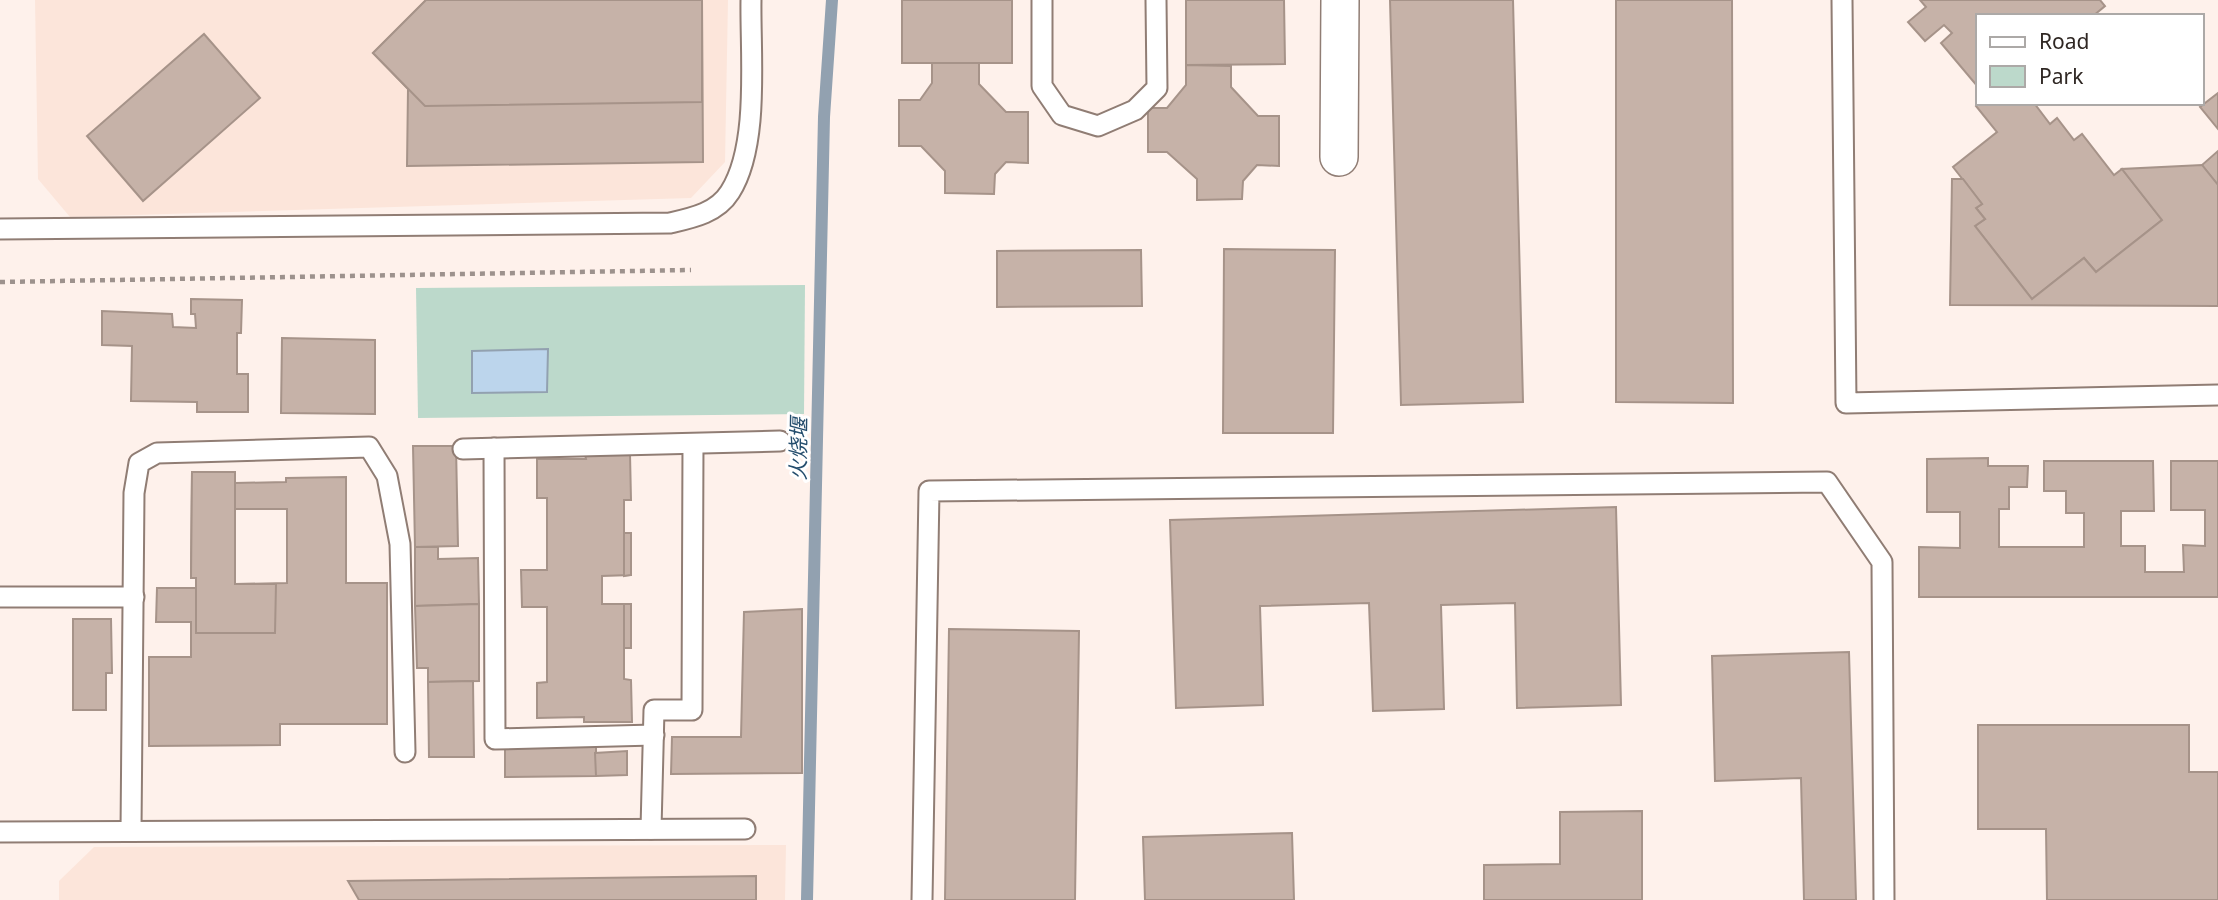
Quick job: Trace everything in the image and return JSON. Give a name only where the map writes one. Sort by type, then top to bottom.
[{"type":"street","points":[[1339,157],[1340,0]]},
{"type":"lane","points":[[0,229],[670,223],[701,217],[730,193],[742,163],[749,122],[751,0]]},
{"type":"lane","points":[[1042,0],[1042,86],[1062,115],[1098,126],[1135,110],[1157,88],[1156,0]]},
{"type":"lane","points":[[1842,0],[1846,403],[2218,395]]},
{"type":"lane","points":[[463,449],[780,441]]},
{"type":"lane","points":[[652,830],[654,710],[692,710],[693,444]]},
{"type":"lane","points":[[131,831],[134,493],[139,463],[156,453],[369,447],[387,476],[400,544],[405,751]]},
{"type":"lane","points":[[494,448],[495,739],[654,735]]},
{"type":"lane","points":[[922,900],[929,491],[1827,482],[1882,562],[1884,900]]},
{"type":"lane","points":[[0,597],[134,597]]},
{"type":"lane","points":[[0,832],[745,829]]},
{"type":"path","points":[[0,282],[691,270]]},
{"type":"shaded area","points":[[35,0],[728,0],[725,162],[691,198],[70,217],[38,179]]},
{"type":"shaded area","points":[[786,845],[785,900],[59,900],[59,881],[94,847]]},
{"type":"green space","points":[[805,285],[804,414],[418,418],[416,288]]},
{"type":"water","points":[[548,349],[547,392],[472,393],[472,351]]},
{"type":"building","points":[[426,0],[702,0],[703,162],[407,166],[408,89],[373,53]]},
{"type":"building","points":[[426,0],[702,0],[702,102],[425,106],[373,53]]},
{"type":"building","points":[[902,0],[1012,0],[1012,63],[902,63]]},
{"type":"building","points":[[1186,0],[1284,0],[1285,64],[1186,65]]},
{"type":"building","points":[[1390,0],[1513,0],[1523,402],[1401,405]]},
{"type":"building","points":[[1616,0],[1732,0],[1733,403],[1616,402]]},
{"type":"building","points":[[1920,0],[2100,0],[2105,6],[2095,14],[1976,14],[1976,85],[1941,43],[1952,33],[1944,25],[1925,41],[1908,22],[1926,7]]},
{"type":"building","points":[[204,34],[260,98],[143,201],[87,136]]},
{"type":"building","points":[[932,63],[979,63],[979,84],[1006,112],[1028,112],[1028,163],[1006,162],[995,174],[994,194],[945,193],[945,171],[921,146],[899,146],[899,100],[920,100],[932,83]]},
{"type":"building","points":[[1186,65],[1231,66],[1231,87],[1258,116],[1279,116],[1279,166],[1257,165],[1243,181],[1242,199],[1197,200],[1197,179],[1167,152],[1148,152],[1148,108],[1167,108],[1186,85]]},
{"type":"building","points":[[2218,93],[2218,129],[2200,107]]},
{"type":"building","points":[[2036,105],[2050,124],[2057,118],[2074,140],[2082,134],[2114,175],[2122,169],[2162,220],[2096,272],[2084,258],[2032,299],[1975,226],[1985,219],[1976,208],[1982,204],[1953,167],[1997,132],[1976,106]]},
{"type":"building","points":[[2218,151],[2218,185],[2202,165]]},
{"type":"building","points":[[2202,165],[2218,185],[2218,306],[1950,305],[1952,179],[1963,179],[1982,204],[1976,208],[1985,219],[1975,226],[2032,299],[2084,258],[2096,272],[2162,220],[2122,169]]},
{"type":"building","points":[[1224,249],[1335,250],[1333,433],[1223,433]]},
{"type":"building","points":[[1141,250],[1142,306],[997,307],[997,251]]},
{"type":"building","points":[[191,299],[242,300],[241,333],[237,333],[237,374],[248,374],[248,412],[197,412],[197,402],[131,401],[132,346],[102,345],[102,311],[172,314],[173,327],[196,328],[195,314],[191,314]]},
{"type":"building","points":[[282,338],[375,340],[375,414],[281,413]]},
{"type":"building","points":[[413,446],[456,446],[458,546],[415,547]]},
{"type":"building","points":[[585,454],[630,454],[631,500],[624,500],[624,533],[631,533],[631,575],[602,576],[602,604],[631,604],[631,648],[624,648],[624,679],[631,680],[632,722],[584,722],[584,717],[537,718],[537,683],[547,682],[547,607],[522,607],[521,570],[547,570],[547,498],[537,498],[537,459],[586,459]]},
{"type":"building","points":[[1988,458],[1988,466],[2028,466],[2027,487],[2009,487],[2009,509],[1999,509],[1999,547],[2084,547],[2084,513],[2066,513],[2066,491],[2044,491],[2044,461],[2153,461],[2154,511],[2121,511],[2121,546],[2145,546],[2145,572],[2184,572],[2183,545],[2205,546],[2205,510],[2171,510],[2171,461],[2218,461],[2218,597],[1919,597],[1919,547],[1960,548],[1960,512],[1927,512],[1927,459]]},
{"type":"building","points":[[192,472],[235,472],[235,483],[286,482],[286,478],[346,477],[346,583],[387,583],[387,724],[280,724],[280,745],[149,746],[149,657],[191,657],[191,622],[156,622],[157,588],[196,588],[196,578],[191,578]],"holes":[[[235,509],[287,509],[287,583],[235,584]]]},
{"type":"building","points":[[192,472],[235,472],[235,584],[276,584],[275,633],[196,633],[196,578],[191,578]]},
{"type":"building","points":[[1616,507],[1621,705],[1517,708],[1515,603],[1441,605],[1444,709],[1373,711],[1369,603],[1260,606],[1263,705],[1176,708],[1170,520]]},
{"type":"building","points":[[624,533],[631,533],[631,575],[624,576]]},
{"type":"building","points":[[415,547],[438,547],[438,559],[478,558],[479,604],[415,606]]},
{"type":"building","points":[[479,604],[479,681],[428,682],[428,668],[417,668],[415,606]]},
{"type":"building","points":[[624,604],[631,604],[631,648],[624,648]]},
{"type":"building","points":[[802,609],[802,773],[671,774],[672,737],[741,737],[744,612]]},
{"type":"building","points":[[73,619],[111,619],[112,673],[106,673],[106,710],[73,710]]},
{"type":"building","points":[[949,629],[1079,631],[1075,900],[945,900]]},
{"type":"building","points":[[1849,652],[1856,900],[1804,900],[1801,778],[1715,781],[1712,656]]},
{"type":"building","points":[[473,681],[474,757],[429,757],[428,682]]},
{"type":"building","points":[[1978,725],[2189,725],[2189,772],[2218,772],[2218,900],[2047,900],[2046,829],[1978,829]]},
{"type":"building","points":[[596,743],[596,776],[505,777],[505,746]]},
{"type":"building","points":[[627,751],[627,775],[596,776],[595,753]]},
{"type":"building","points":[[1642,811],[1642,900],[1484,900],[1484,865],[1560,864],[1560,812]]},
{"type":"building","points":[[1292,833],[1294,900],[1145,900],[1143,837]]},
{"type":"building","points":[[756,876],[756,900],[359,900],[348,881]]},
{"type":"waterway","name":"火烧堰","points":[[807,900],[824,117],[832,0]]}]
